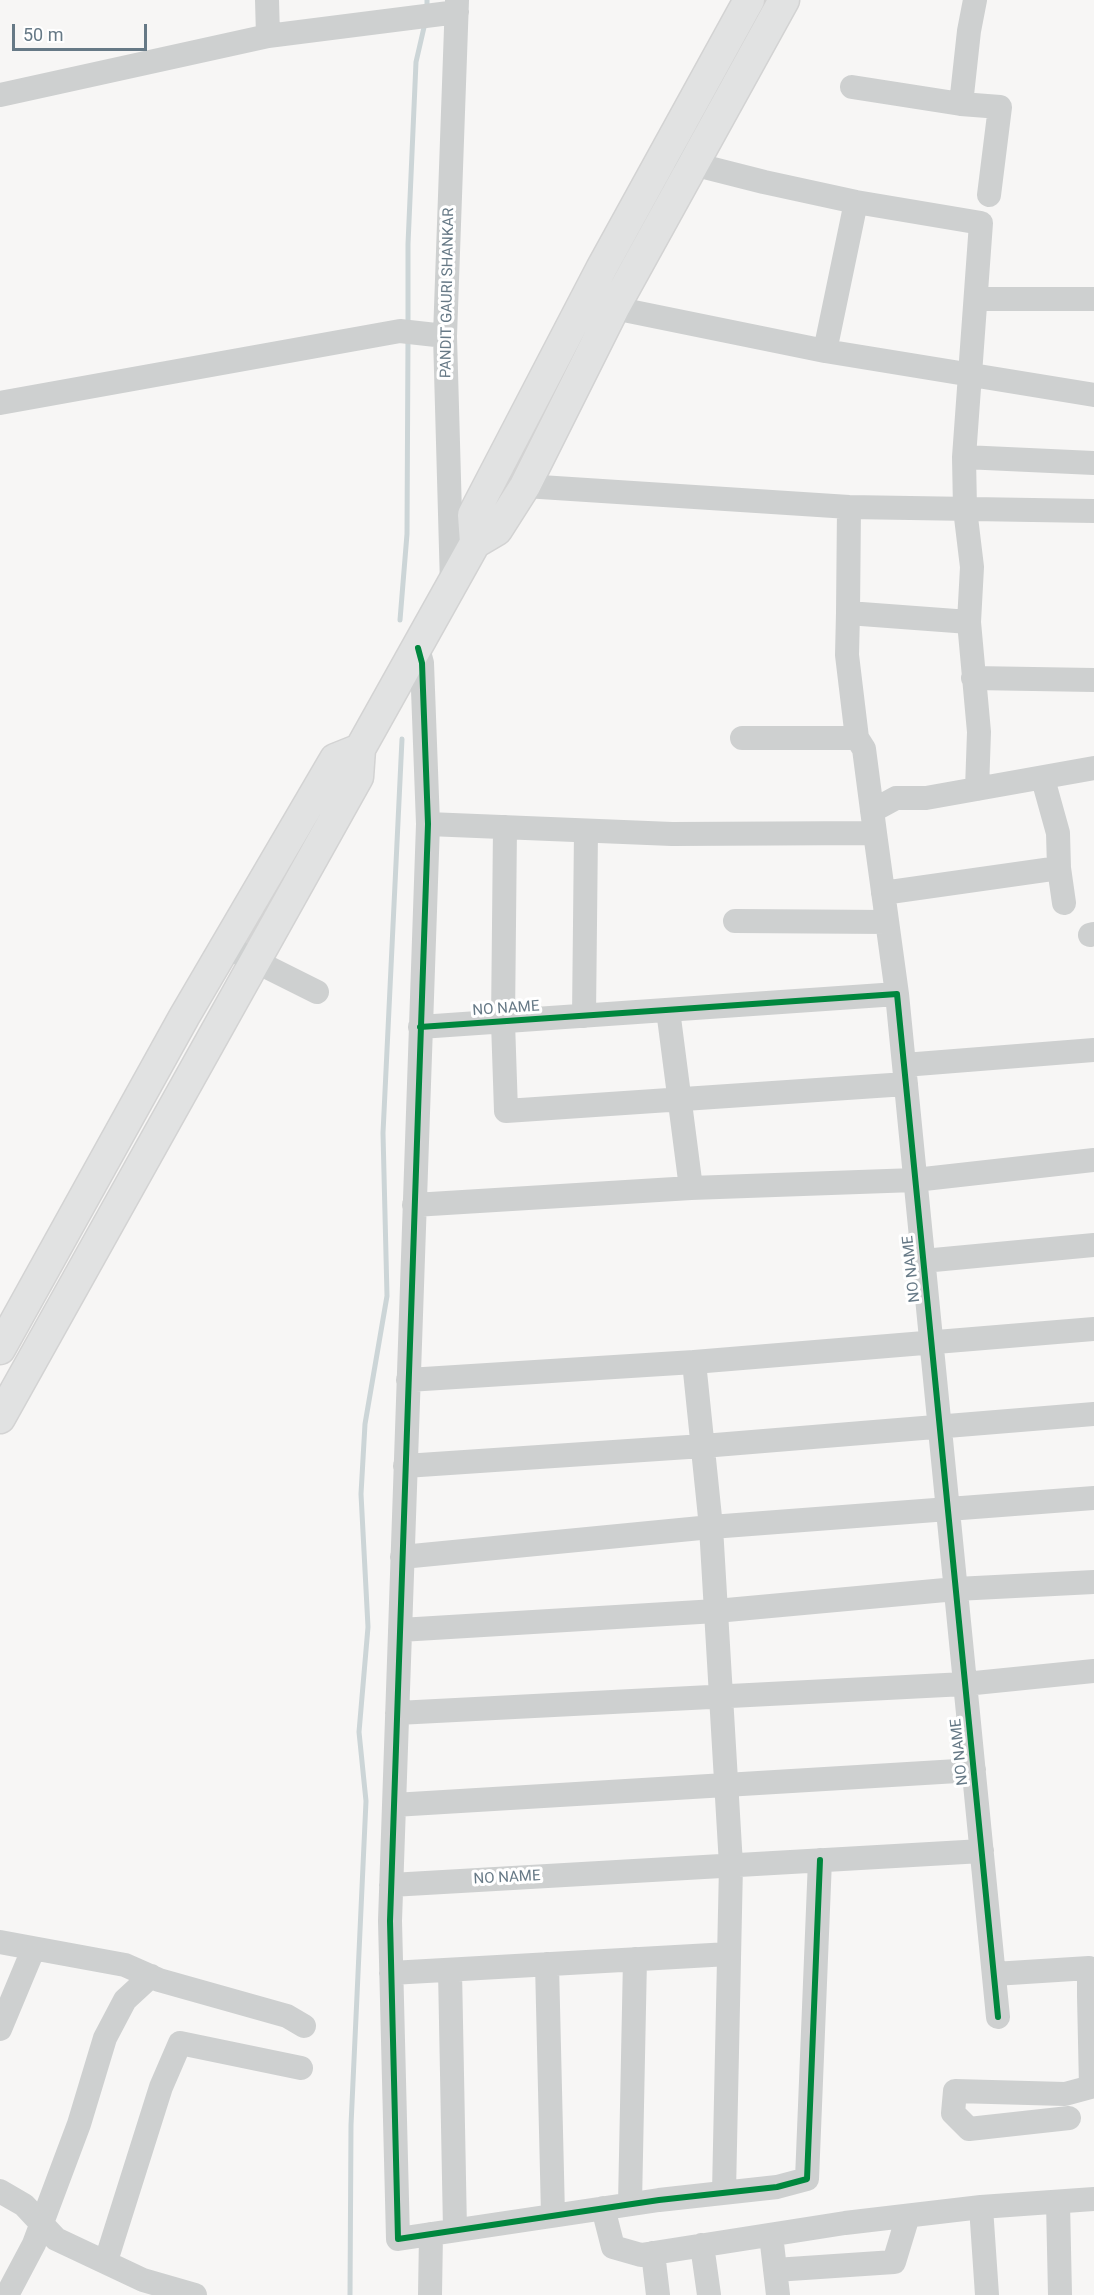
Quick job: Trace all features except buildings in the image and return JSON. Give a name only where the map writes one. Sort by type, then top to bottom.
[{"type":"main road","points":[[475,543],[473,515],[586,297],[749,0]]},
{"type":"main road","points":[[4,1403],[93,1251],[358,777],[360,749],[475,543],[497,531],[525,486],[614,308],[784,0]]},
{"type":"main road","points":[[0,1348],[225,946],[335,759],[360,749]]},
{"type":"main road","points":[[64,1233],[93,1251]]},
{"type":"street","points":[[267,0],[268,36]]},
{"type":"street","points":[[961,104],[975,0]]},
{"type":"street","points":[[0,94],[268,36],[457,6]]},
{"type":"street","name":"PANDIT GAURI SHANKAR","points":[[452,585],[445,336],[457,6]]},
{"type":"street","points":[[852,87],[961,104],[1000,107],[989,195]]},
{"type":"street","points":[[666,151],[693,164],[856,202],[981,223],[964,457],[965,509],[972,567],[969,622],[979,732],[977,789]]},
{"type":"street","points":[[825,351],[856,202]]},
{"type":"street","points":[[586,297],[614,308],[825,351],[1094,395]]},
{"type":"street","points":[[976,298],[1094,299]]},
{"type":"street","points":[[0,403],[400,331],[445,336]]},
{"type":"street","points":[[964,457],[1094,463]]},
{"type":"street","points":[[525,486],[849,507],[1094,511]]},
{"type":"street","points":[[849,507],[847,655],[857,738],[864,749],[897,994]]},
{"type":"street","points":[[848,613],[969,622]]},
{"type":"street","points":[[418,648],[422,663],[428,824],[391,1885],[398,2239],[630,2204],[777,2187],[807,2179],[820,1860]]},
{"type":"street","points":[[973,678],[1094,680]]},
{"type":"street","points":[[742,738],[857,738]]},
{"type":"street","points":[[428,824],[672,834],[874,822],[896,798],[926,798],[1043,779],[1094,768]]},
{"type":"street","points":[[1043,779],[1058,833],[1059,868],[1064,903]]},
{"type":"street","points":[[505,827],[502,1022],[506,1111],[679,1097],[905,1074],[1094,1050]]},
{"type":"street","points":[[584,1016],[585,831]]},
{"type":"street","points":[[883,893],[1059,868]]},
{"type":"street","points":[[735,921],[887,922]]},
{"type":"street","points":[[225,946],[317,992]]},
{"type":"street","name":"NO NAME","points":[[420,1027],[897,994],[998,2017]]},
{"type":"street","points":[[668,1010],[691,1188]]},
{"type":"street","points":[[414,1205],[691,1188],[915,1180],[1094,1160]]},
{"type":"street","points":[[924,1261],[1094,1245]]},
{"type":"street","points":[[408,1380],[694,1362],[1094,1329]]},
{"type":"street","points":[[694,1362],[711,1527],[730,1865],[724,2192]]},
{"type":"street","points":[[405,1466],[703,1446],[1094,1414]]},
{"type":"street","points":[[402,1557],[711,1527],[1094,1498]]},
{"type":"street","points":[[400,1630],[716,1611],[956,1589],[1094,1582]]},
{"type":"street","points":[[397,1713],[965,1684],[1094,1671]]},
{"type":"street","name":"NO NAME","points":[[394,1805],[974,1770]]},
{"type":"street","name":"NO NAME","points":[[391,1885],[982,1851]]},
{"type":"street","points":[[0,1942],[33,1950],[125,1965],[151,1976],[287,2016],[304,2026]]},
{"type":"street","points":[[0,2029],[33,1950]]},
{"type":"street","points":[[391,1973],[729,1954]]},
{"type":"street","points":[[630,2204],[635,1959]]},
{"type":"street","points":[[547,1964],[553,2216]]},
{"type":"street","points":[[994,1974],[1089,1968],[1092,1996],[1091,2087],[1065,2094],[955,2091],[953,2113],[969,2129],[1069,2118]]},
{"type":"street","points":[[450,1970],[455,2230]]},
{"type":"street","points":[[7,2295],[34,2244],[79,2124],[105,2038],[125,2000],[151,1976]]},
{"type":"street","points":[[106,2261],[160,2087],[180,2043],[301,2068]]},
{"type":"street","points":[[0,2191],[24,2205],[56,2239],[106,2261],[140,2287],[195,2295]]},
{"type":"street","points":[[603,2208],[614,2247],[641,2255],[908,2216],[981,2207],[1094,2199]]},
{"type":"street","points":[[1058,2202],[1060,2295]]},
{"type":"street","points":[[981,2207],[987,2295]]},
{"type":"street","points":[[775,2270],[894,2262],[908,2216]]},
{"type":"street","points":[[430,2295],[431,2234]]},
{"type":"street","points":[[771,2235],[778,2295]]},
{"type":"street","points":[[702,2246],[710,2295]]},
{"type":"street","points":[[653,2253],[658,2295]]},
{"type":"waterway","points":[[427,0],[427,11]]},
{"type":"waterway","points":[[408,325],[408,244],[416,62],[425,23]]},
{"type":"waterway","points":[[400,620],[407,534],[408,337]]},
{"type":"waterway","points":[[350,2295],[351,2125],[366,1801],[359,1732],[368,1627],[361,1494],[365,1424],[387,1296],[383,1133],[402,739]]},
{"type":"cycle path","points":[[418,648],[422,663],[428,824],[390,1921],[398,2239],[659,2200],[777,2187],[807,2179],[820,1860]]},
{"type":"cycle path","points":[[420,1027],[897,994],[998,2017]]}]
